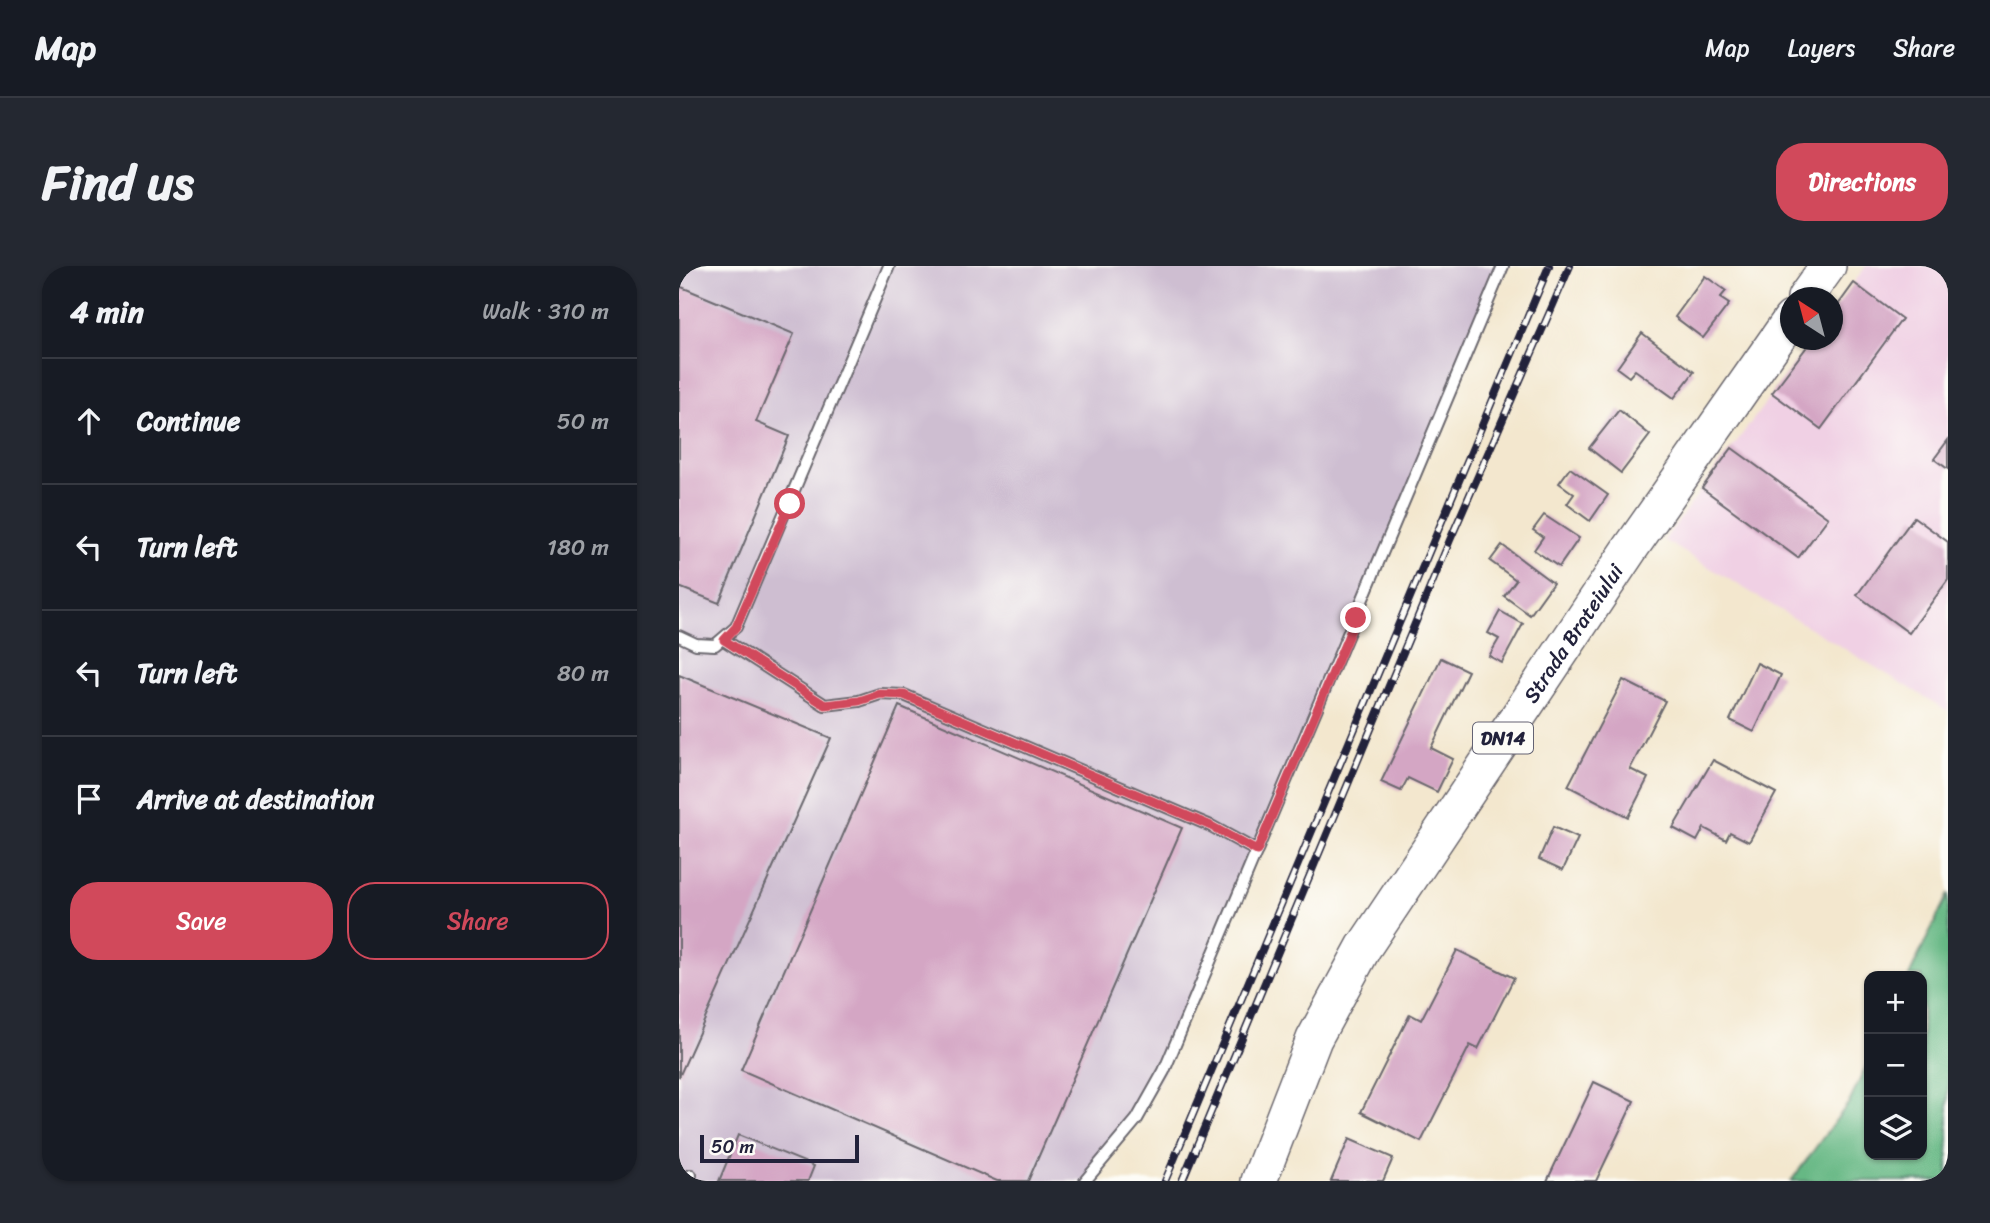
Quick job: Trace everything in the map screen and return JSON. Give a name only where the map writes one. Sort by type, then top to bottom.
[{"type":"main road","points":[[1813,287],[1828,266]]},
{"type":"main road","name":"Strada Brateiului","points":[[1259,1181],[1314,1039],[1364,947],[1630,548],[1780,333]]},
{"type":"lane","points":[[679,636],[696,644],[715,645],[724,640],[741,614],[889,266]]},
{"type":"lane","points":[[1085,1181],[1137,1119],[1164,1071],[1503,266]]},
{"type":"lane","points":[[724,640],[825,705],[859,701],[880,694],[904,695],[1211,826],[1257,851]]},
{"type":"shaded area","points":[[679,266],[1503,266],[1164,1071],[1137,1119],[1085,1181],[679,1181]]},
{"type":"shaded area","points":[[1866,266],[1948,266],[1948,711],[1664,540],[1805,350],[1843,350],[1843,298]]},
{"type":"green space","points":[[1948,894],[1948,1181],[1791,1181],[1850,1101],[1864,1071],[1864,1160],[1927,1160],[1927,971],[1911,971]]},
{"type":"building","points":[[1705,276],[1726,291],[1720,298],[1729,304],[1703,338],[1675,317]]},
{"type":"building","points":[[1854,283],[1902,319],[1821,429],[1772,393],[1804,350],[1843,350],[1843,298]]},
{"type":"building","points":[[679,286],[794,334],[756,422],[789,436],[719,603],[679,587]]},
{"type":"building","points":[[1642,333],[1694,372],[1674,398],[1635,370],[1629,377],[1617,368]]},
{"type":"building","points":[[1619,410],[1650,435],[1621,473],[1589,448]]},
{"type":"building","points":[[1948,440],[1948,469],[1934,459]]},
{"type":"building","points":[[1732,448],[1828,518],[1798,558],[1702,488]]},
{"type":"building","points":[[1570,468],[1608,495],[1590,521],[1567,504],[1574,494],[1559,483]]},
{"type":"building","points":[[1544,515],[1579,538],[1559,567],[1534,550],[1543,537],[1533,530]]},
{"type":"building","points":[[1914,517],[1948,542],[1948,580],[1909,633],[1857,595]]},
{"type":"building","points":[[1502,545],[1553,583],[1530,615],[1504,596],[1516,580],[1490,561]]},
{"type":"building","points":[[1500,611],[1523,624],[1502,663],[1489,656],[1499,639],[1488,633]]},
{"type":"building","points":[[1441,658],[1468,671],[1431,748],[1453,759],[1437,792],[1408,778],[1401,791],[1381,782]]},
{"type":"building","points":[[1757,663],[1781,675],[1754,732],[1730,720]]},
{"type":"building","points":[[679,675],[831,738],[679,1077]]},
{"type":"building","points":[[1623,680],[1665,701],[1630,769],[1648,778],[1628,817],[1568,786]]},
{"type":"building","points":[[899,706],[1182,828],[1028,1181],[997,1181],[741,1070]]},
{"type":"building","points":[[1713,760],[1776,793],[1749,842],[1730,832],[1726,840],[1704,828],[1697,841],[1673,828]]},
{"type":"building","points":[[1553,827],[1578,838],[1563,870],[1539,859]]},
{"type":"building","points":[[1457,950],[1514,978],[1478,1049],[1470,1045],[1421,1142],[1361,1112],[1410,1014],[1421,1020]]},
{"type":"building","points":[[1594,1082],[1634,1101],[1596,1181],[1547,1181]]},
{"type":"building","points":[[738,1135],[814,1166],[808,1181],[719,1181]]},
{"type":"building","points":[[1349,1139],[1393,1158],[1383,1181],[1331,1181]]},
{"type":"railway","points":[[1165,1181],[1549,266]]},
{"type":"railway","points":[[1182,1181],[1450,540],[1570,266]]},
{"type":"route","points":[[790,504],[736,627],[724,640],[825,705],[859,701],[880,694],[904,695],[1211,826],[1257,851],[1356,618]]}]
